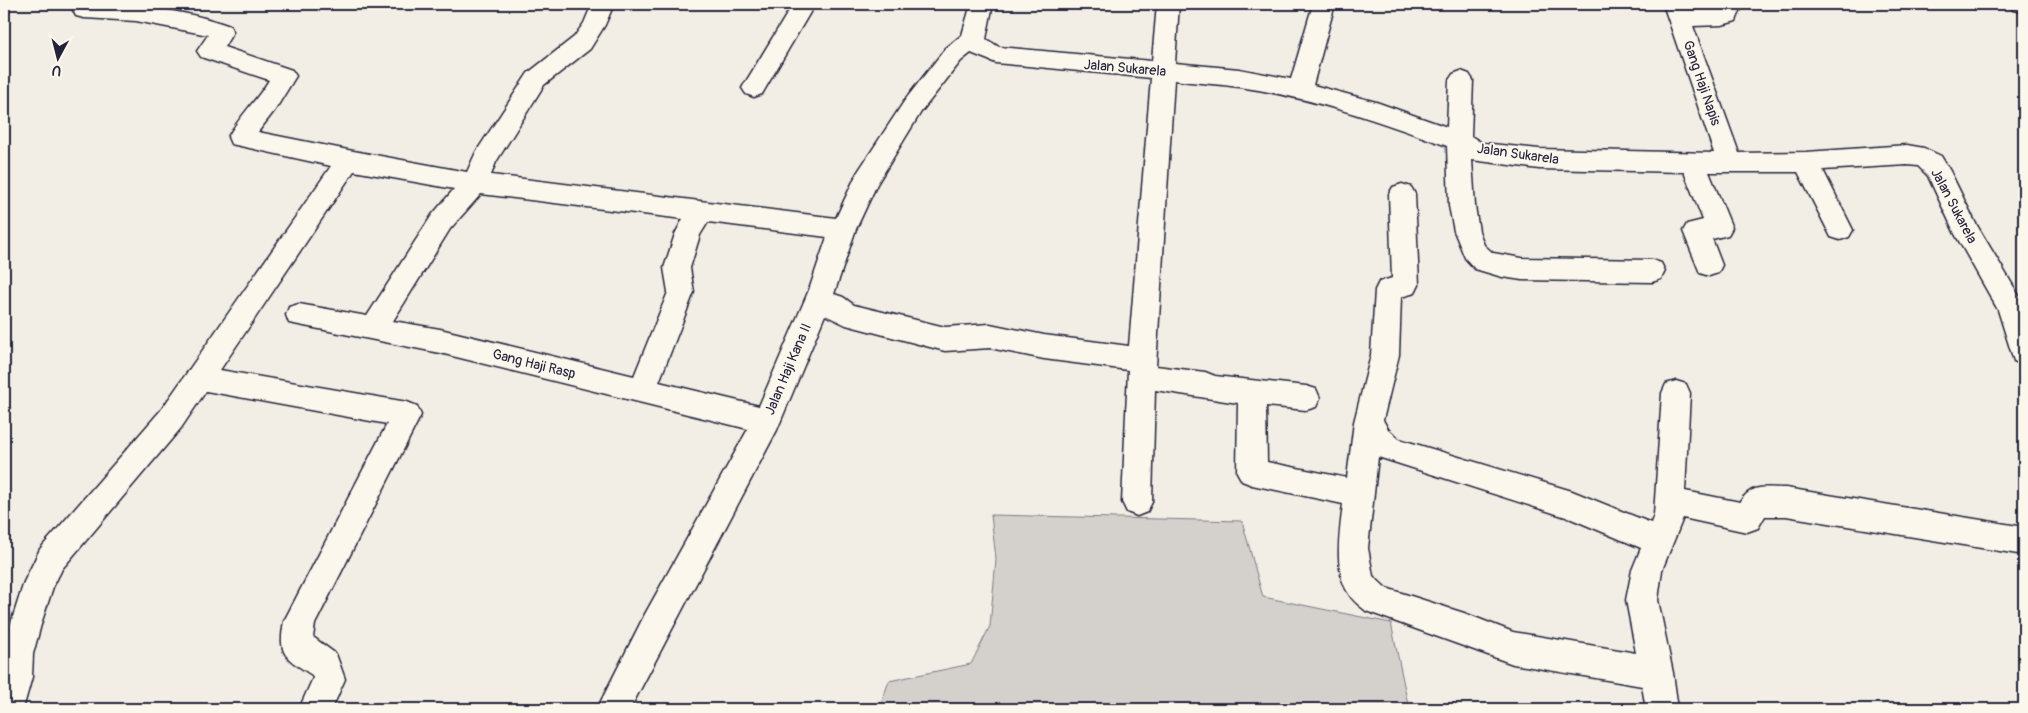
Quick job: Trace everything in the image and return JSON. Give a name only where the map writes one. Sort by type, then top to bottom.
[{"type":"street","points":[[88,4],[84,10],[136,13],[209,27],[222,32],[209,51],[284,76],[267,104],[240,137],[348,160],[475,183],[843,229]]},
{"type":"street","points":[[375,327],[441,222],[475,183],[485,159],[536,79],[582,43],[594,26],[603,4]]},
{"type":"street","points":[[754,88],[804,4]]},
{"type":"street","points":[[973,40],[973,31],[982,4]]},
{"type":"street","points":[[1138,502],[1142,368],[1168,4]]},
{"type":"street","points":[[1300,90],[1324,4]]},
{"type":"street","points":[[1676,11],[1722,17],[1728,15],[1729,11],[1726,4]]},
{"type":"street","name":"Gang Haji Napis","points":[[1676,11],[1730,163]]},
{"type":"street","name":"Jalan Sukarela","points":[[973,40],[978,46],[996,55],[1239,78],[1300,90],[1368,108],[1458,140],[1477,152],[1539,159],[1730,163],[1806,162],[1898,155],[1918,156],[1932,163],[1942,179],[1964,226],[2018,315],[2024,353]]},
{"type":"street","name":"Jalan Haji Kana II","points":[[613,709],[656,625],[767,421],[817,302],[843,229],[866,180],[913,106],[953,55],[973,40]]},
{"type":"street","points":[[1461,80],[1458,140],[1465,227],[1472,250],[1483,261],[1519,268],[1652,271]]},
{"type":"street","points":[[7,709],[16,677],[17,654],[26,621],[39,582],[51,559],[171,419],[348,160]]},
{"type":"street","points":[[1692,162],[1719,228],[1696,231],[1709,265]]},
{"type":"street","points":[[1806,162],[1840,230]]},
{"type":"street","points":[[1402,194],[1406,285],[1388,290],[1385,354],[1368,422],[1353,548],[1359,583],[1377,600],[1464,628],[1513,648],[1657,673]]},
{"type":"street","points":[[642,390],[681,292],[677,268],[688,234],[701,211]]},
{"type":"street","points":[[817,302],[834,305],[846,314],[880,324],[945,339],[990,336],[1142,368],[1205,384],[1208,388],[1306,398]]},
{"type":"street","name":"Gang Haji Rasp","points":[[299,314],[375,327],[440,341],[767,421]]},
{"type":"street","points":[[199,378],[407,415],[300,621],[296,643],[308,654],[326,665],[329,679],[315,709]]},
{"type":"street","points":[[1252,391],[1252,472],[1360,494]]},
{"type":"street","points":[[1662,709],[1657,673],[1642,600],[1647,570],[1669,515],[1676,393]]},
{"type":"street","points":[[1368,422],[1378,438],[1390,450],[1572,505],[1659,541]]},
{"type":"street","points":[[1670,501],[1747,518],[1756,502],[1786,502],[2024,541]]},
{"type":"shaded area","points":[[991,515],[1242,521],[1263,597],[1391,623],[1409,709],[879,709],[889,681],[971,664],[990,626],[996,559]]}]
